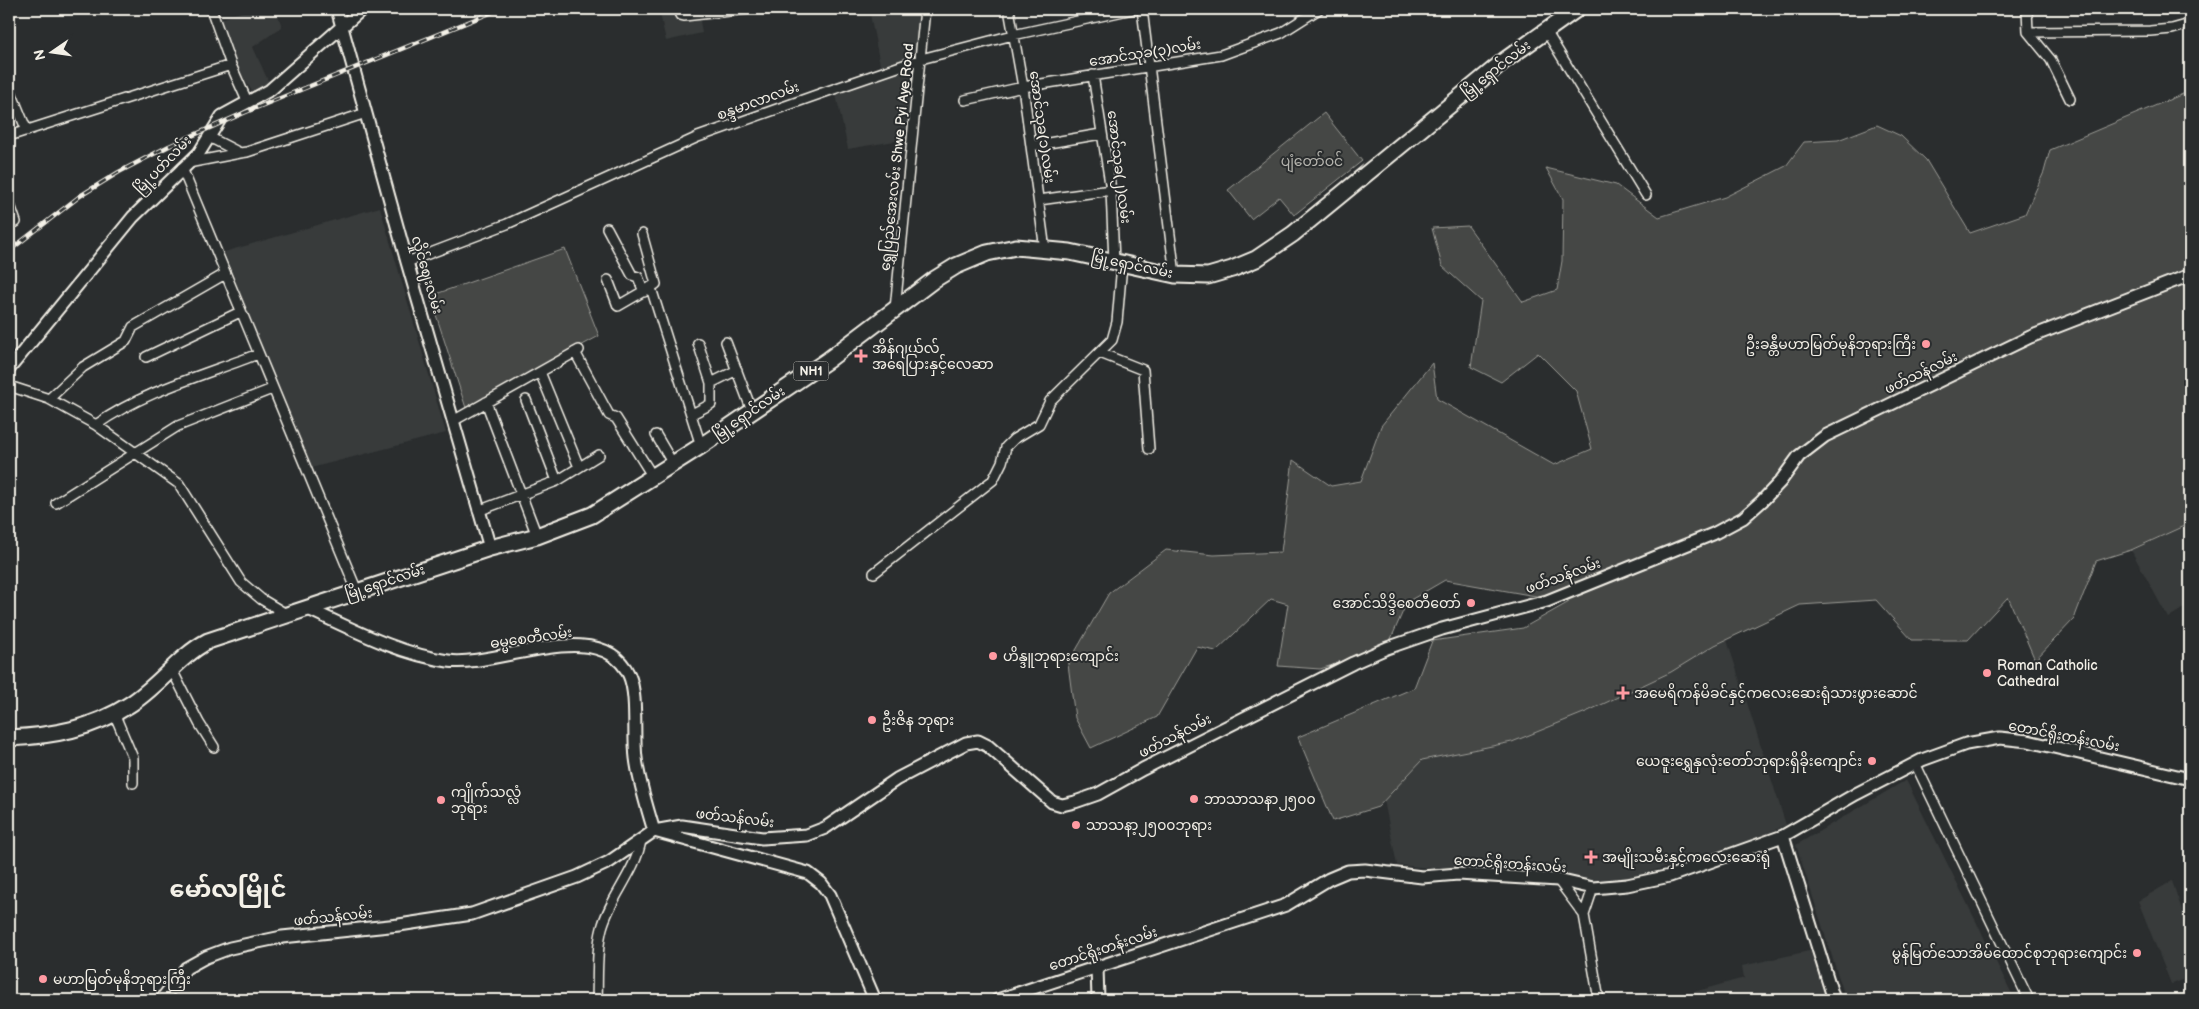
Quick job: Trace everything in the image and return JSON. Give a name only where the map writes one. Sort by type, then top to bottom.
[{"type":"highway","name":"မြို့ရှောင်လမ်း","points":[[9,738],[46,736],[92,724],[129,705],[196,647],[208,640],[490,548],[537,536],[592,515],[701,446],[828,360],[956,266],[987,253],[1016,247],[1045,250],[1088,255],[1175,275],[1208,276],[1219,274],[1256,259],[1293,234],[1498,66],[1577,9]]},
{"type":"street","points":[[211,9],[230,65],[247,101]]},
{"type":"street","name":"လှိုင်ဈေးလမ်း","points":[[337,9],[407,262],[490,548]]},
{"type":"street","name":"မြို့ပတ်လမ်း","points":[[9,369],[133,217],[199,153],[222,116],[270,90],[343,28],[362,9]]},
{"type":"street","points":[[678,9],[680,15],[684,16],[748,9]]},
{"type":"street","name":"ရွှေပြည်အေးလမ်း Shwe Pyi Aye Road","points":[[896,309],[925,9]]},
{"type":"street","name":"အောင်သုခ(၁)လမ်း","points":[[1009,9],[1023,87],[1045,250]]},
{"type":"street","name":"စန္ဒမာလာလမ်း","points":[[407,262],[507,224],[698,137],[921,59],[1014,35],[1133,9]]},
{"type":"street","points":[[1142,9],[1175,275]]},
{"type":"street","name":"အောင်သုခ(၃)လမ်း","points":[[966,100],[1023,87],[1222,55],[1281,33],[1319,9]]},
{"type":"street","points":[[2027,9],[2028,32],[2051,60],[2070,100]]},
{"type":"street","points":[[2028,32],[2150,30],[2190,24]]},
{"type":"street","points":[[1546,31],[1646,195]]},
{"type":"street","points":[[9,136],[230,65]]},
{"type":"street","name":"အောင်သုခ(၂)လမ်း","points":[[874,573],[993,480],[1010,443],[1039,424],[1050,401],[1100,354],[1112,340],[1117,322],[1118,263],[1111,190],[1093,75]]},
{"type":"street","points":[[9,87],[27,131]]},
{"type":"street","points":[[357,591],[240,312],[185,166],[240,153],[366,113]]},
{"type":"street","points":[[1031,146],[1101,134]]},
{"type":"street","points":[[209,137],[240,153]]},
{"type":"street","points":[[1038,200],[1111,190]]},
{"type":"street","points":[[9,202],[16,222]]},
{"type":"street","points":[[607,228],[632,275],[638,276],[648,290],[692,414],[701,446]]},
{"type":"street","points":[[608,280],[618,306],[656,284],[657,281],[642,234]]},
{"type":"street","points":[[49,399],[83,367],[126,341],[133,327],[226,274]]},
{"type":"street","name":"ဖတ်သန်လမ်း","points":[[161,1000],[186,968],[206,957],[230,948],[282,937],[399,925],[472,914],[577,877],[609,862],[654,832],[682,826],[762,838],[807,835],[825,828],[897,779],[966,742],[978,741],[988,746],[1052,802],[1062,805],[1098,794],[1143,769],[1352,663],[1442,629],[1547,601],[1713,534],[1749,512],[1780,482],[1799,456],[1825,436],[2030,337],[2190,275]]},
{"type":"street","points":[[146,357],[240,312]]},
{"type":"street","points":[[726,342],[752,411]]},
{"type":"street","points":[[692,414],[711,404],[711,383],[698,343]]},
{"type":"street","points":[[453,421],[578,351],[609,416],[616,418],[652,477]]},
{"type":"street","points":[[96,425],[115,412],[150,396],[258,354]]},
{"type":"street","points":[[1100,354],[1143,370],[1149,449]]},
{"type":"street","points":[[711,383],[737,370]]},
{"type":"street","points":[[540,372],[579,467]]},
{"type":"street","points":[[9,386],[49,399],[96,425],[138,453],[179,484],[241,582],[261,599],[286,614]]},
{"type":"street","points":[[56,503],[178,426],[272,389]]},
{"type":"street","points":[[526,400],[557,481]]},
{"type":"street","points":[[486,402],[520,496],[537,536]]},
{"type":"street","points":[[656,435],[673,464]]},
{"type":"street","points":[[478,511],[557,481],[599,455]]},
{"type":"street","name":"ဓမ္မစေတီလမ်း","points":[[306,608],[395,648],[451,661],[484,659],[561,646],[587,646],[603,651],[619,660],[629,676],[633,692],[638,776],[654,832]]},
{"type":"street","points":[[171,668],[199,723],[214,747]]},
{"type":"street","points":[[114,713],[133,758],[133,783]]},
{"type":"street","name":"တောင်ရိုးတန်းလမ်း","points":[[997,1000],[1286,905],[1329,879],[1348,871],[1365,870],[1422,877],[1458,874],[1558,880],[1593,888],[1627,885],[1670,876],[1782,836],[1915,763],[1966,744],[2000,738],[2028,741],[2190,779]]},
{"type":"street","points":[[1915,763],[2029,1000]]},
{"type":"street","points":[[654,832],[808,873],[830,895],[875,1000]]},
{"type":"street","points":[[1782,836],[1834,1000]]},
{"type":"street","points":[[597,1000],[602,928],[618,889],[635,860],[641,840]]},
{"type":"street","points":[[1558,880],[1584,915],[1599,1000]]},
{"type":"street","points":[[1584,915],[1593,888]]},
{"type":"street","points":[[1097,968],[1098,1000]]},
{"type":"shaded area","points":[[249,9],[276,9],[282,27],[253,47],[270,85],[252,91],[234,63],[221,19]]},
{"type":"shaded area","points":[[659,9],[698,9],[702,33],[666,41]]},
{"type":"shaded area","points":[[869,9],[920,9],[917,59],[881,70]]},
{"type":"shaded area","points":[[911,67],[907,139],[848,149],[834,86]]},
{"type":"shaded area","points":[[380,207],[446,433],[311,468],[224,252]]},
{"type":"shaded area","points":[[2190,518],[2190,604],[2168,618],[2131,550],[2186,525]]},
{"type":"shaded area","name":"အမေရိကန်မိခင်နှင့်ကလေးဆေးရုံသားဖွားဆောင်","points":[[1843,551],[1861,601],[1800,605],[1727,640],[1786,825],[1756,839],[1610,884],[1397,865],[1373,746]]},
{"type":"shaded area","points":[[1906,780],[2015,1000],[1846,1000],[1796,845]]},
{"type":"shaded area","points":[[2172,881],[2190,933],[2190,977],[2171,984],[2138,901]]},
{"type":"shaded area","points":[[1813,950],[1828,1000],[1680,1000],[1679,996],[1744,978],[1742,966]]},
{"type":"green space","points":[[2190,91],[2190,518],[2186,525],[2131,550],[2096,561],[2074,619],[2035,660],[2008,597],[1968,640],[1912,640],[1876,600],[1800,605],[1715,645],[1671,672],[1586,712],[1512,742],[1422,760],[1378,807],[1333,821],[1298,737],[1414,688],[1432,641],[1523,628],[1569,602],[1445,580],[1407,602],[1387,648],[1320,669],[1278,666],[1288,604],[1271,599],[1216,651],[1197,647],[1157,717],[1091,748],[1075,718],[1068,664],[1109,593],[1166,550],[1214,555],[1281,552],[1293,460],[1331,486],[1361,481],[1381,426],[1432,363],[1437,399],[1554,465],[1592,449],[1576,391],[1538,353],[1501,382],[1471,367],[1481,301],[1442,266],[1432,228],[1468,226],[1523,302],[1557,290],[1562,261],[1563,199],[1546,168],[1616,185],[1659,217],[1725,197],[1786,166],[1804,142],[1838,140],[1877,125],[1901,136],[1926,160],[1970,233],[2025,214],[2044,172],[2050,150]]},
{"type":"green space","name":"ပျံတော်ဝင်","points":[[1324,113],[1362,161],[1294,215],[1279,197],[1251,219],[1228,190]]},
{"type":"green space","points":[[565,249],[599,336],[466,408],[430,296]]},
{"type":"railway","points":[[9,251],[80,196],[119,172],[169,146],[246,112],[500,9]]},
{"type":"place","name":"ဦးခန္တီမဟာမြတ်မုနိဘုရားကြီး","points":[[1926,344]]},
{"type":"place","name":"အိန်ဂျယ်လ် အရေပြားနှင့်လေဆာ","points":[[861,356]]},
{"type":"place","name":"အောင်သိဒ္ဒိစေတီတော်","points":[[1471,603]]},
{"type":"place","name":"ဟိန္ဒူဘုရားကျောင်း","points":[[993,656]]},
{"type":"place","name":"Roman Catholic Cathedral","points":[[1987,673]]},
{"type":"place","name":"အမေရိကန်မိခင်နှင့်ကလေးဆေးရုံသားဖွားဆောင်","points":[[1623,693]]},
{"type":"place","name":"ဦးဇိန ဘုရား","points":[[872,720]]},
{"type":"place","name":"ယေဇူးရွှေနှလုံးတော်ဘုရားရှိခိုးကျောင်း","points":[[1872,761]]},
{"type":"place","name":"ဘာသာသနာ၂၅၀၀","points":[[1194,799]]},
{"type":"place","name":"ကျိုက်သလ္လံ ဘုရား","points":[[441,800]]},
{"type":"place","name":"သာသနာ့၂၅၀၀ဘုရား","points":[[1076,825]]},
{"type":"place","name":"အမျိုးသမီးနှင့်ကလေးဆေးရုံ","points":[[1591,857]]},
{"type":"place","name":"မွန်မြတ်သောအိမ်ထောင်စုဘုရားကျောင်း","points":[[2137,953]]},
{"type":"place","name":"မဟာမြတ်မုနိဘုရားကြီး","points":[[43,979]]},
{"type":"district","name":"မော်လမြိုင်","points":[[228,889]]}]
